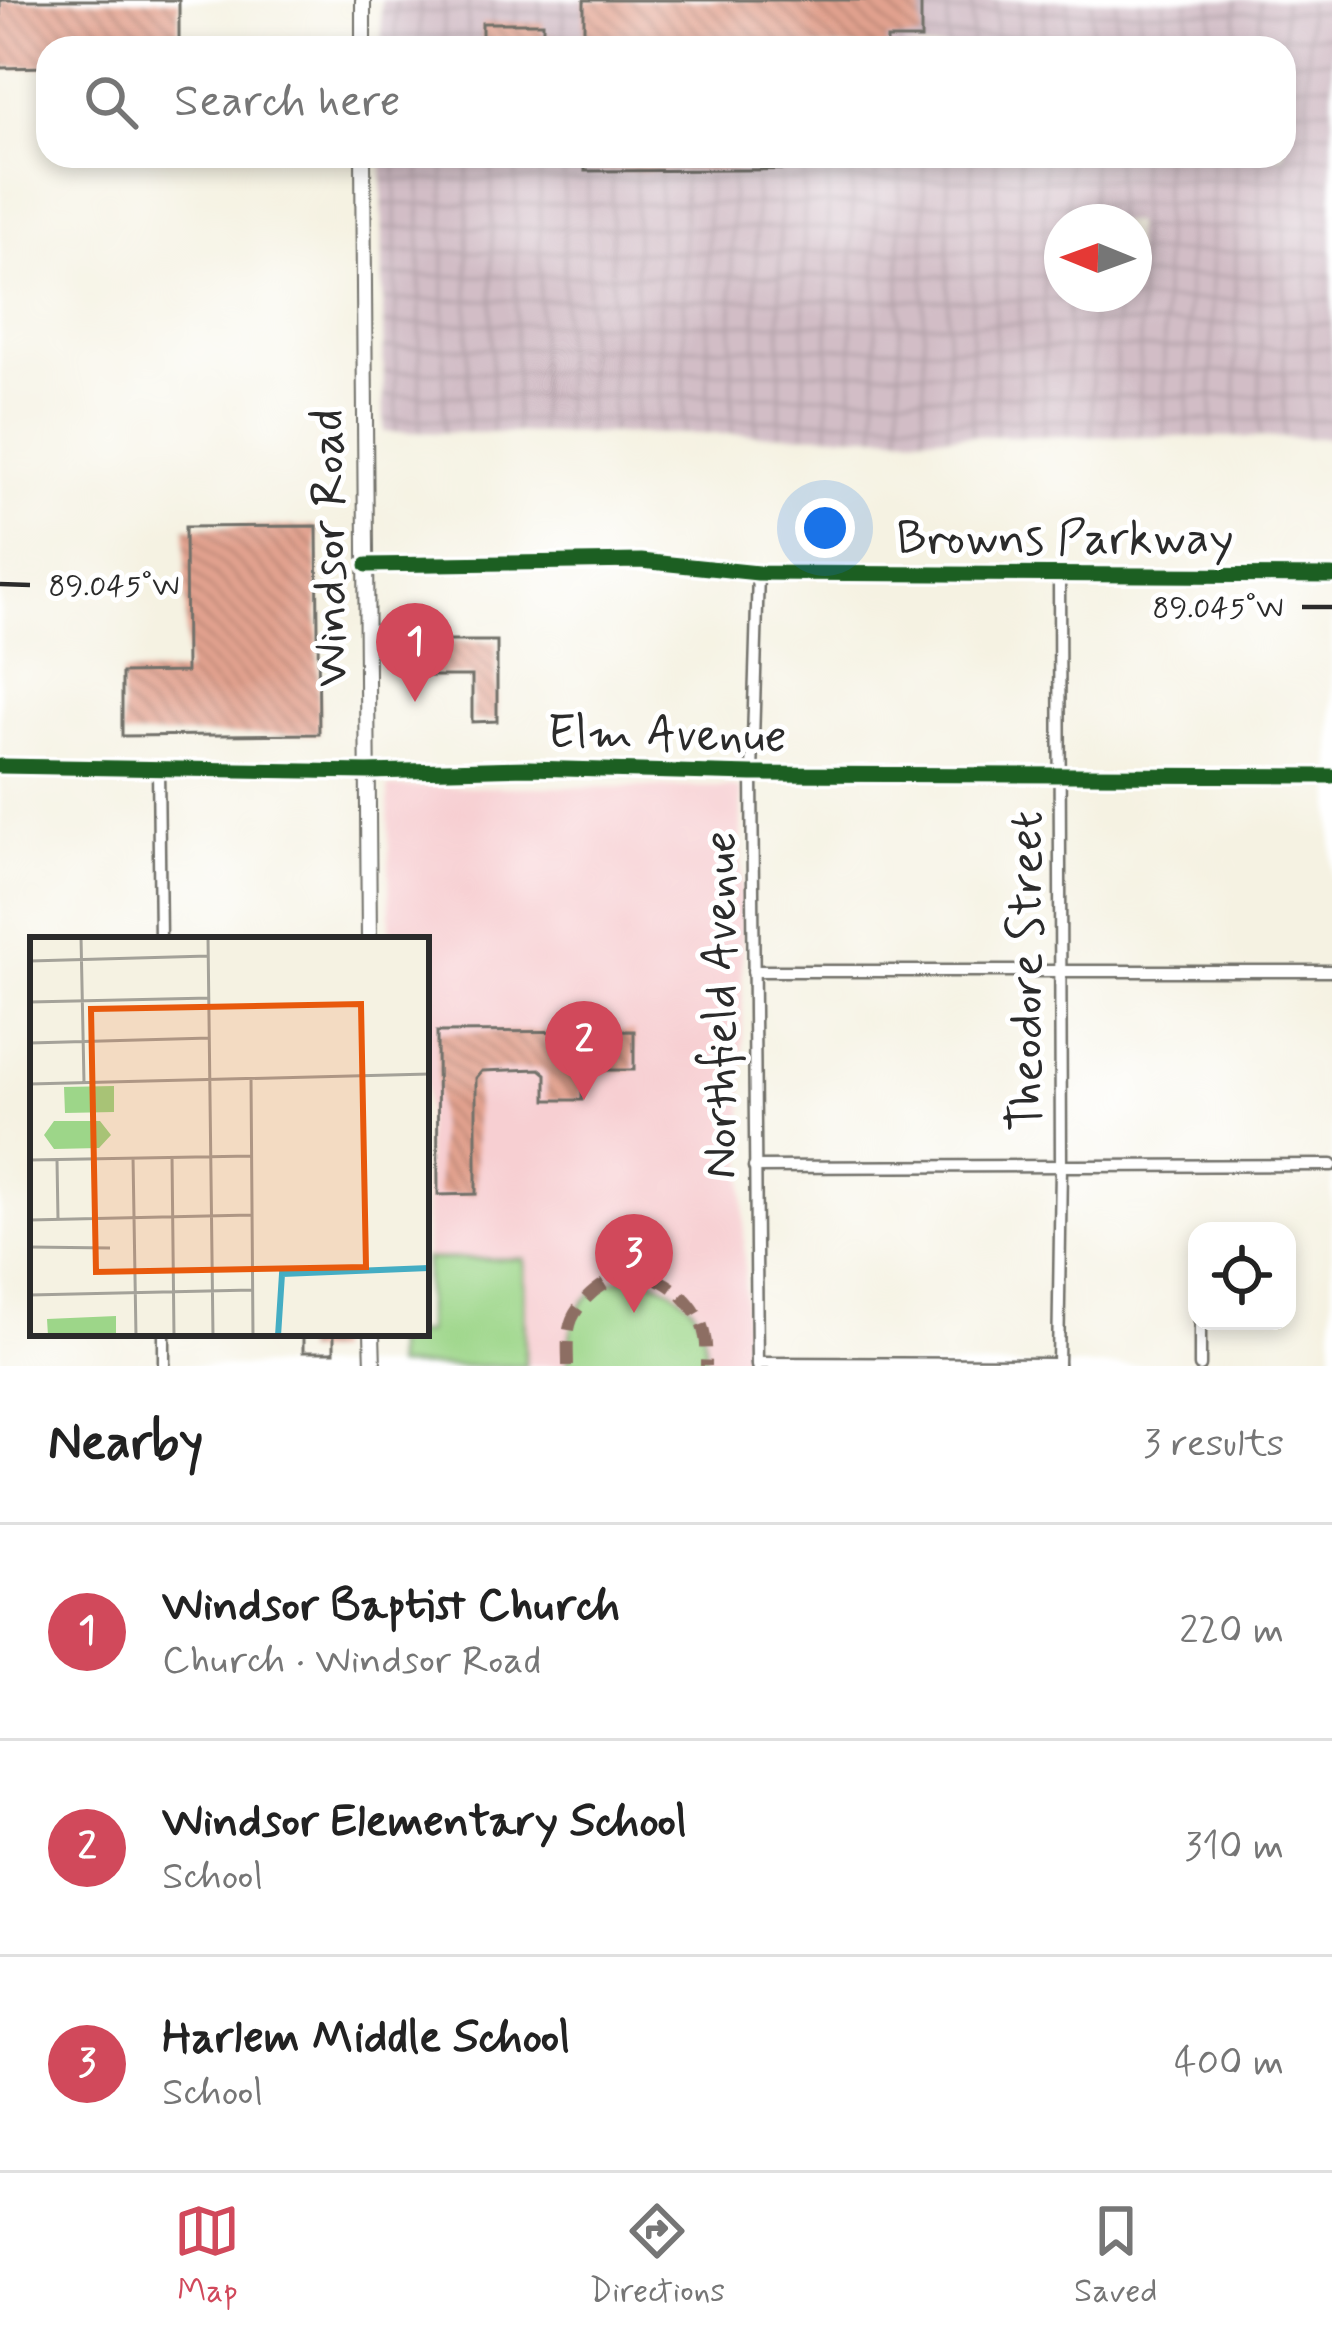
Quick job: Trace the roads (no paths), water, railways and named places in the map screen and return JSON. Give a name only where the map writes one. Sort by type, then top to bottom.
[{"type":"street","points":[[363,0],[363,36]]},
{"type":"street","name":"Windsor Road","points":[[363,168],[369,937]]},
{"type":"street","name":"Browns Parkway","points":[[367,565],[641,561],[758,572],[1332,576]]},
{"type":"street","name":"Northfield Avenue","points":[[757,1364],[752,773],[758,572]]},
{"type":"street","name":"Theodore Street","points":[[1058,1365],[1059,575]]},
{"type":"street","name":"Elm Avenue","points":[[0,766],[1332,776]]},
{"type":"street","points":[[158,766],[160,937]]},
{"type":"street","points":[[753,971],[1332,971]]},
{"type":"street","points":[[754,1167],[1332,1165]]},
{"type":"street","points":[[1200,1330],[1200,1366]]},
{"type":"street","points":[[372,1336],[373,1366]]},
{"type":"street","points":[[757,1364],[1058,1365]]},
{"type":"place","name":"Windsor Baptist Church","points":[[415,702]]},
{"type":"place","name":"Windsor Elementary School","points":[[584,1100]]},
{"type":"place","name":"Harlem Middle School","points":[[634,1313]]}]
